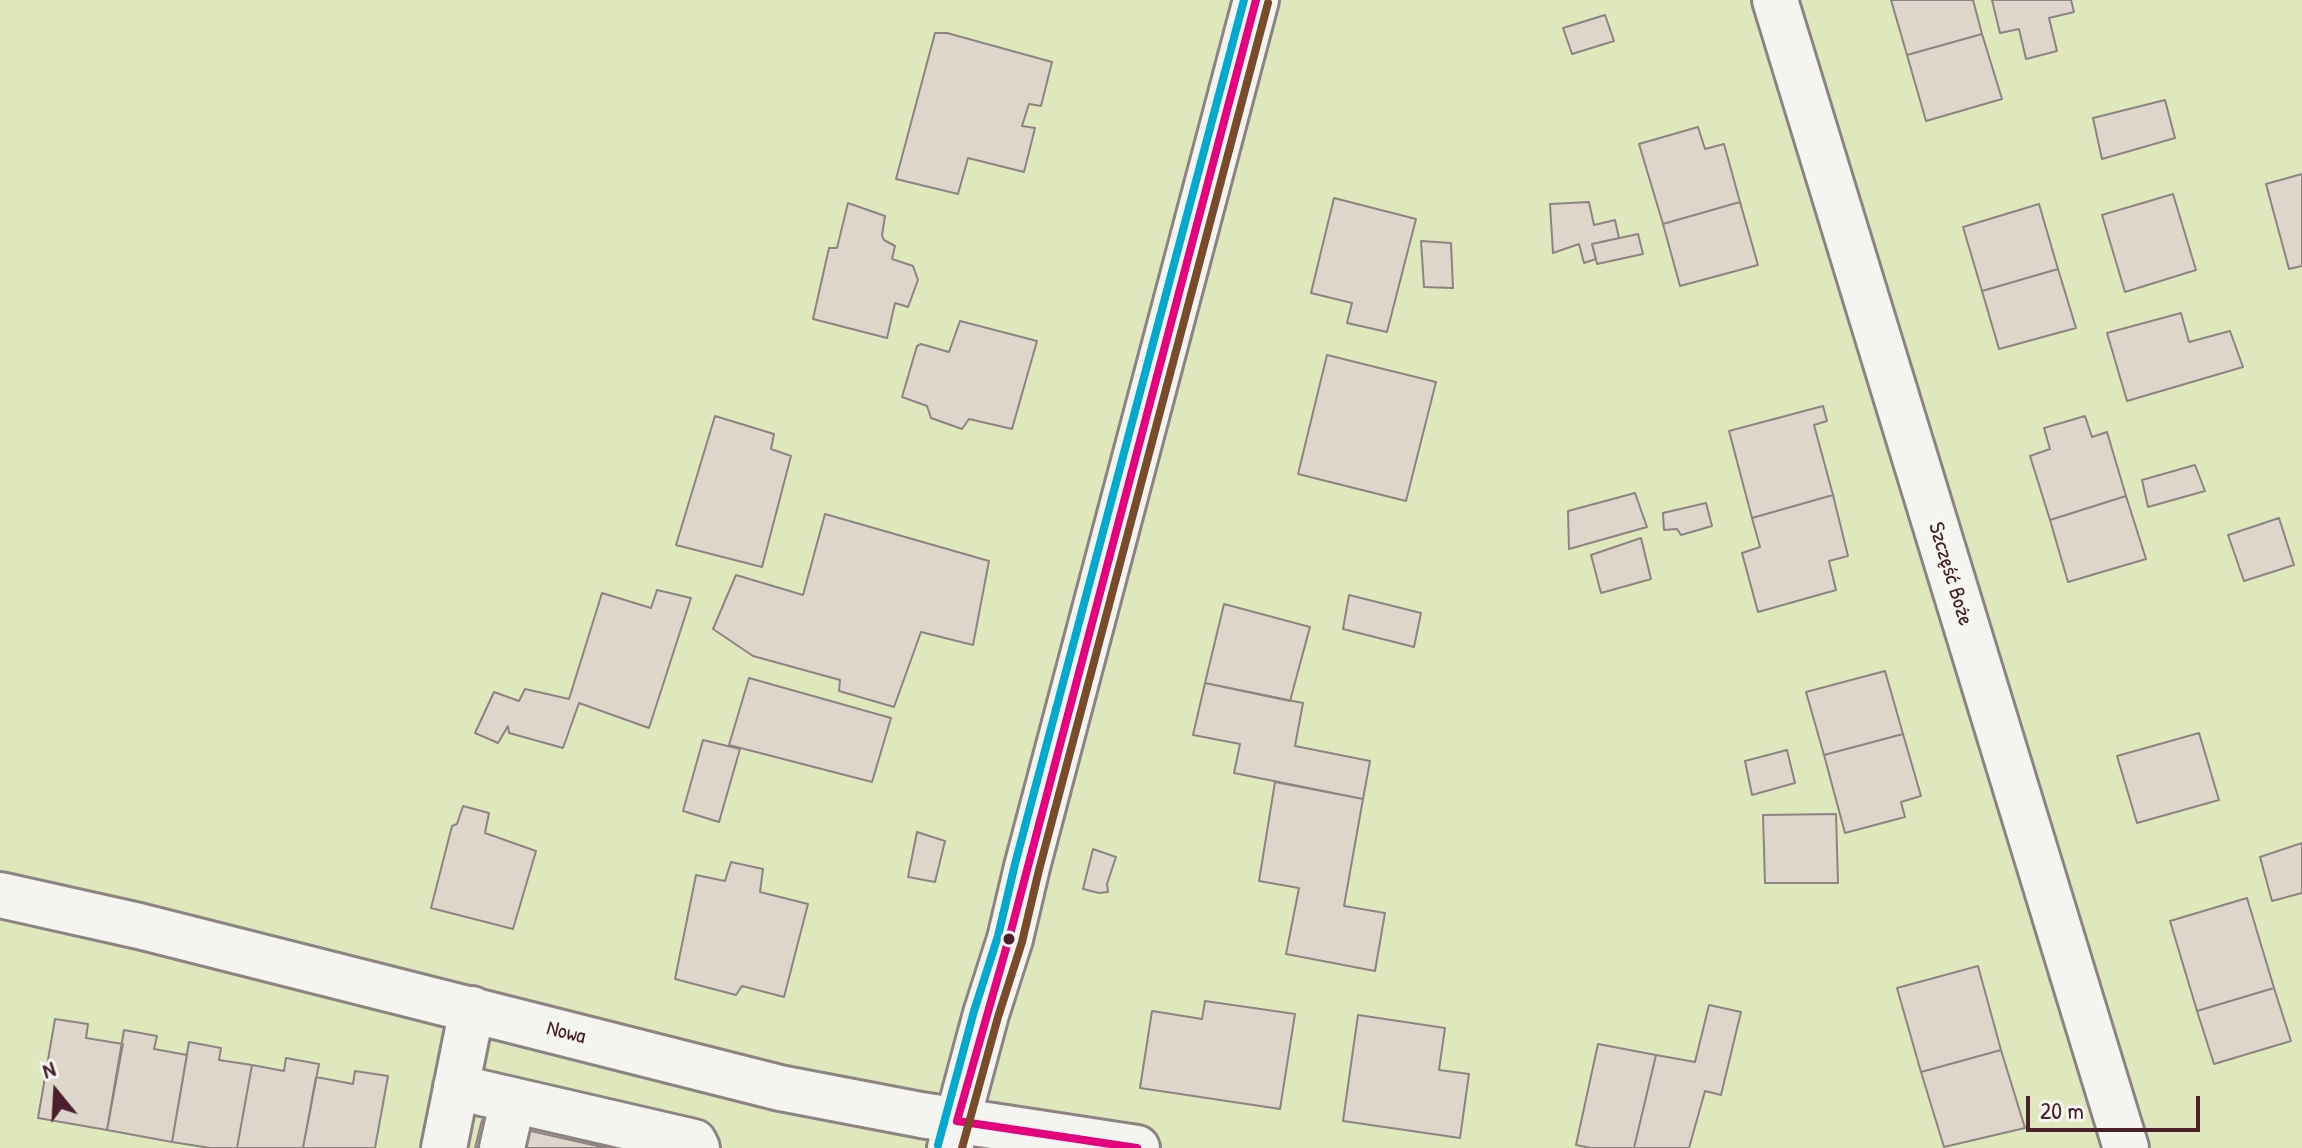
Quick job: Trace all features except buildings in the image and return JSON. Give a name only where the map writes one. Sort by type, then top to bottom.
[{"type":"street","points":[[954,1134],[1010,939],[1256,0]]},
{"type":"street","name":"Szczęść Boże","points":[[1775,0],[2126,1148]]},
{"type":"street","name":"Nowa","points":[[0,896],[139,926],[472,1009],[954,1134],[1137,1148]]},
{"type":"street","points":[[444,1148],[472,1009]]},
{"type":"street","points":[[456,1087],[513,1100],[550,1129],[677,1144]]},
{"type":"street","points":[[502,1148],[513,1100]]},
{"type":"green space","points":[[0,0],[2302,0],[2302,1148],[0,1148]]},
{"type":"transit line","points":[[938,1145],[998,936],[1244,0]]},
{"type":"transit line","points":[[957,1121],[1011,931],[1256,0]]},
{"type":"transit line","points":[[962,1148],[1022,942],[1268,3]]},
{"type":"transit line","points":[[957,1121],[1137,1148]]}]
